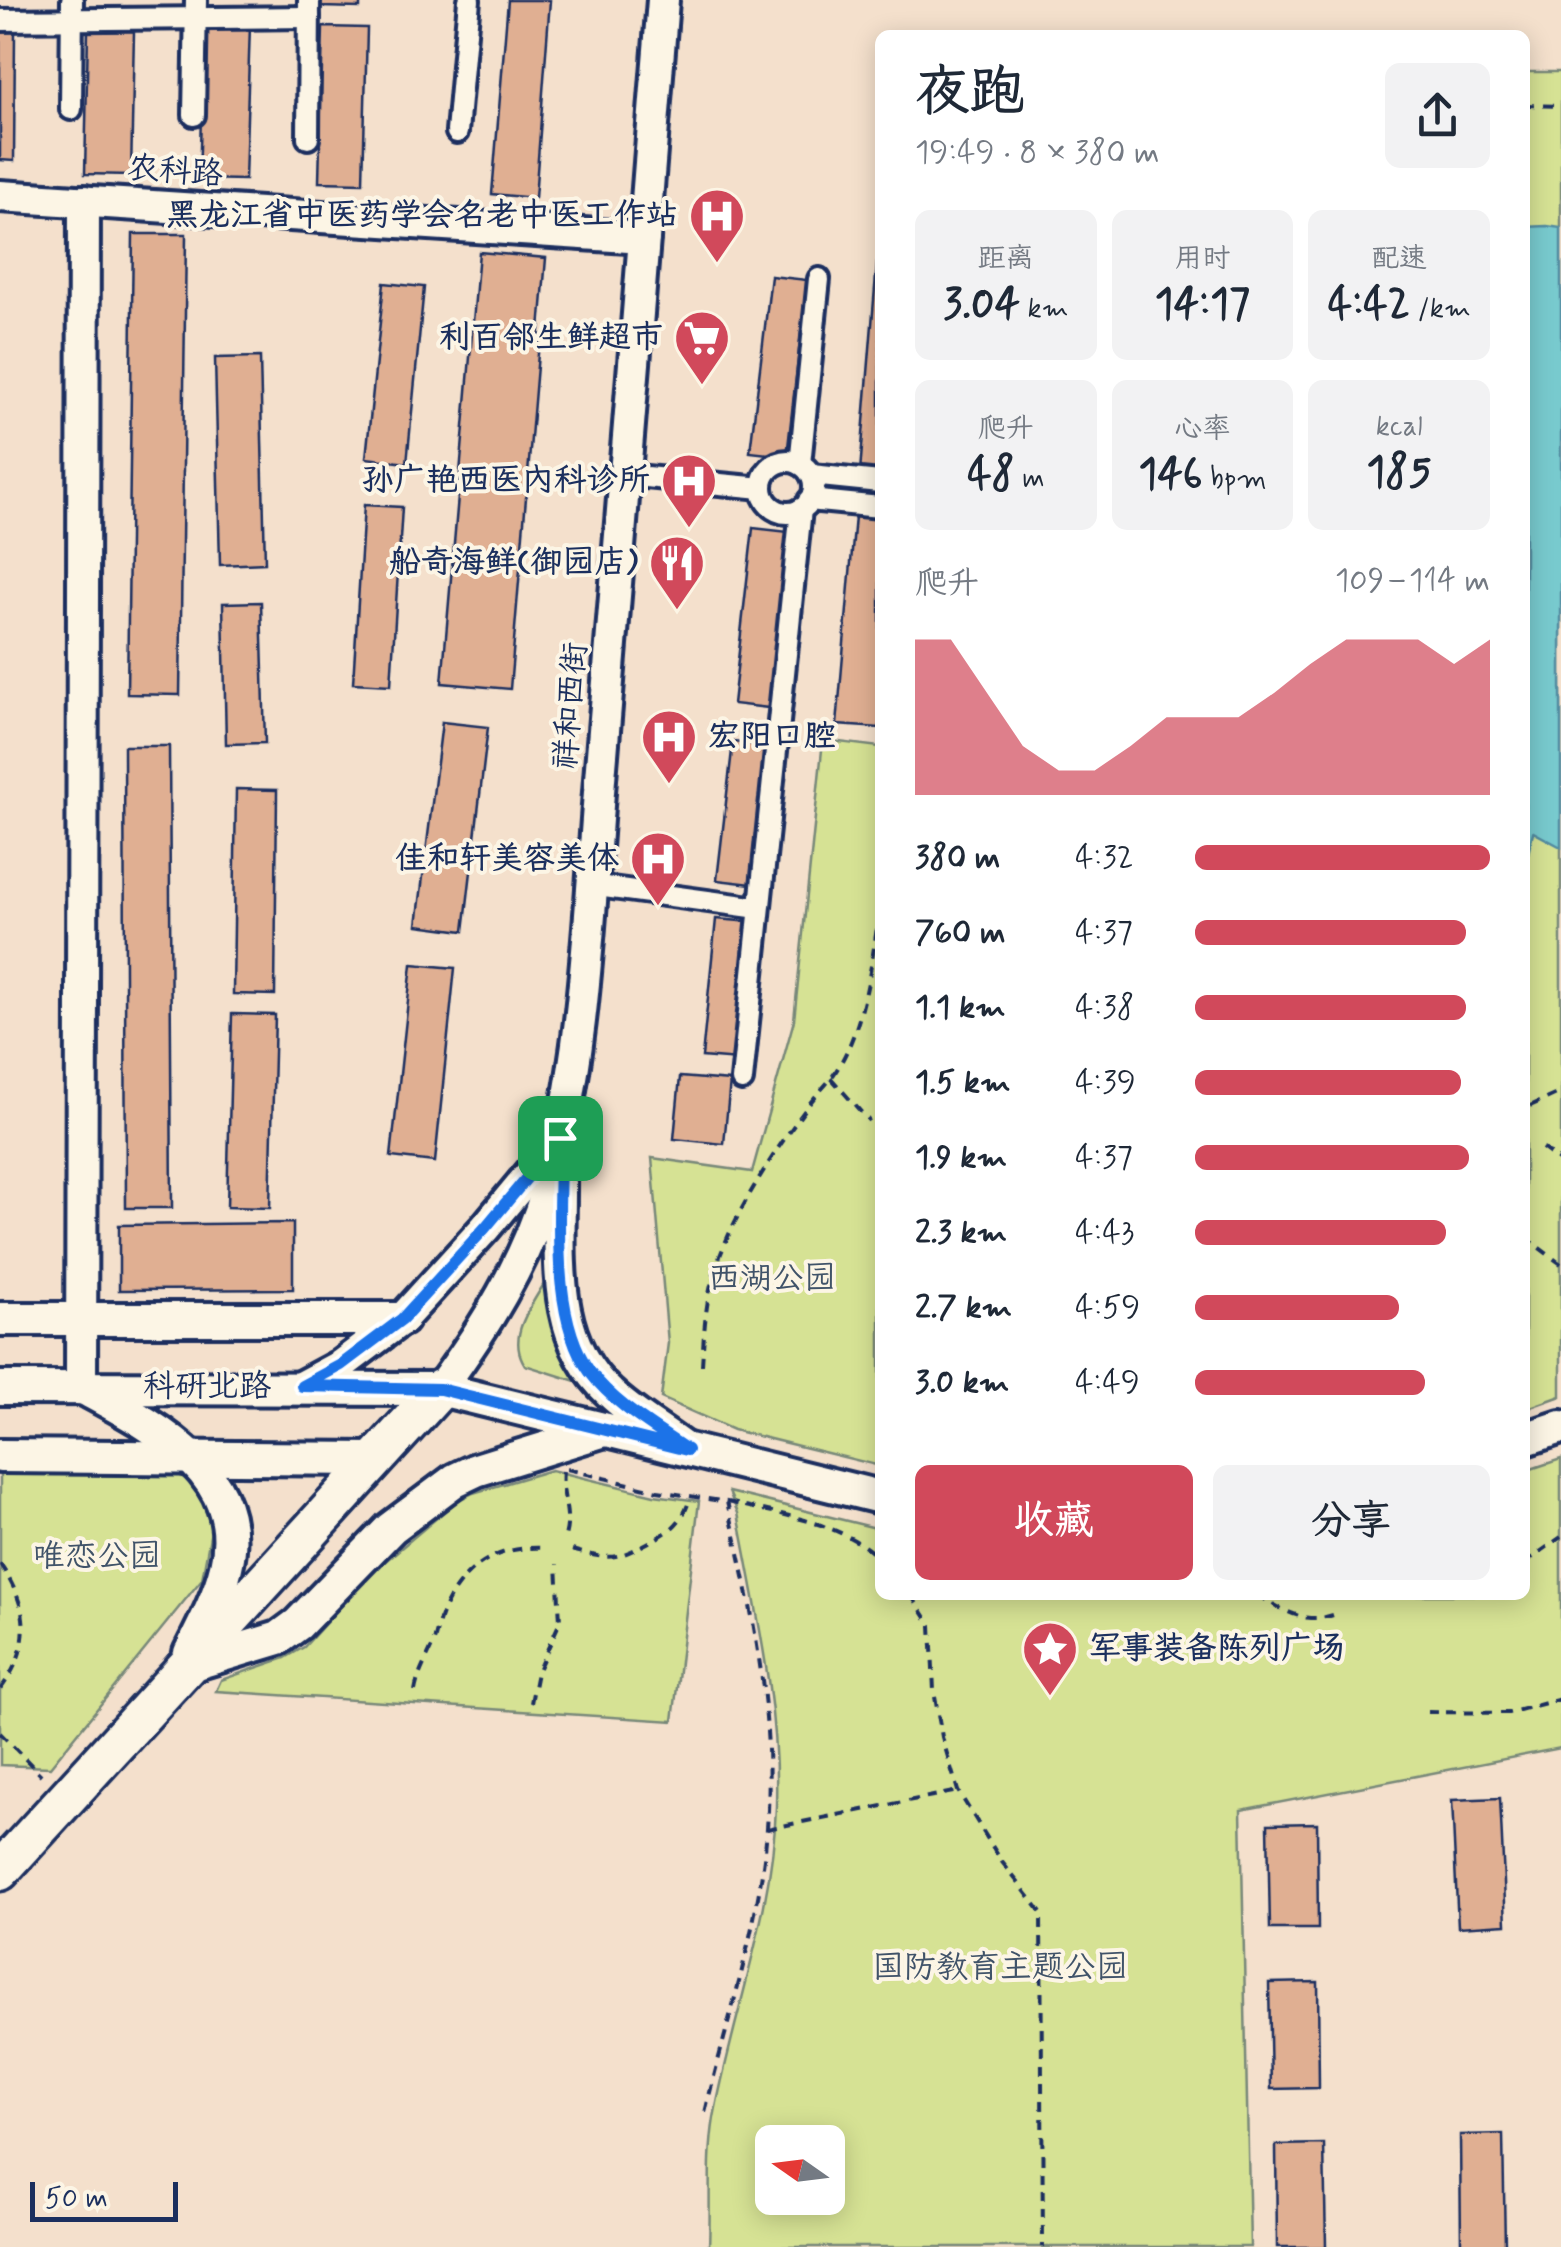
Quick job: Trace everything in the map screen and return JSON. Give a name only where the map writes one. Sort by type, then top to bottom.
[{"type":"highway","points":[[0,1871],[440,1389]]},
{"type":"main road","name":"祥和西街","points":[[440,1389],[481,1332],[532,1236],[560,1138],[578,1023],[663,0]]},
{"type":"main road","name":"农科路","points":[[0,196],[644,238]]},
{"type":"main road","points":[[84,201],[81,1387],[160,1430],[190,1456],[217,1489],[230,1534],[227,1563],[218,1593],[183,1667]]},
{"type":"main road","points":[[302,1386],[341,1365],[402,1319],[560,1138]]},
{"type":"main road","points":[[560,1138],[562,1295],[571,1336],[591,1373],[610,1394],[687,1450]]},
{"type":"main road","points":[[0,1319],[402,1319]]},
{"type":"main road","name":"科研北路","points":[[0,1388],[440,1389],[875,1496]]},
{"type":"main road","points":[[1530,1437],[1561,1426]]},
{"type":"main road","points":[[183,1667],[279,1638],[298,1624],[391,1528],[455,1480],[605,1430]]},
{"type":"main road","points":[[0,1456],[376,1459]]},
{"type":"street","points":[[457,132],[468,0]]},
{"type":"street","points":[[194,115],[195,9]]},
{"type":"street","points":[[0,20],[72,10],[309,9],[308,138]]},
{"type":"street","points":[[71,109],[72,10]]},
{"type":"street","points":[[742,1080],[805,505],[814,487],[805,470],[819,278]]},
{"type":"street","points":[[875,481],[805,470],[787,461],[766,472],[762,488],[775,510],[792,512],[805,505],[875,507]]},
{"type":"street","points":[[626,475],[762,488]]},
{"type":"street","points":[[590,884],[759,908]]},
{"type":"path","points":[[1530,105],[1561,106]]},
{"type":"path","points":[[702,1365],[704,1316],[714,1272],[736,1222],[798,1122],[831,1078],[854,1033],[875,947]]},
{"type":"path","points":[[831,1078],[869,1121]]},
{"type":"path","points":[[1530,1106],[1561,1092]]},
{"type":"path","points":[[1542,1148],[1561,1162]]},
{"type":"path","points":[[1530,1242],[1561,1264]]},
{"type":"path","points":[[564,1539],[570,1520],[562,1488],[564,1468],[833,1528],[850,1535],[875,1556]]},
{"type":"path","points":[[572,1550],[603,1556],[631,1554],[674,1528],[690,1497]]},
{"type":"path","points":[[705,2113],[744,1963],[767,1829],[769,1750],[765,1683],[727,1502]]},
{"type":"path","points":[[1530,1559],[1561,1537]]},
{"type":"path","points":[[415,1692],[420,1668],[432,1647],[444,1608],[468,1573],[501,1552],[546,1548]]},
{"type":"path","points":[[0,1564],[22,1605],[25,1629],[20,1652],[0,1690]]},
{"type":"path","points":[[531,1703],[537,1672],[560,1622],[557,1564]]},
{"type":"path","points":[[914,1600],[932,1625],[934,1691],[958,1791],[1002,1862],[1041,1912],[1043,2247]]},
{"type":"path","points":[[1266,1600],[1294,1616],[1318,1619],[1333,1615]]},
{"type":"path","points":[[1428,1712],[1508,1713],[1561,1698]]},
{"type":"path","points":[[0,1734],[40,1775]]},
{"type":"path","points":[[767,1829],[958,1791]]},
{"type":"green space","points":[[1530,72],[1561,72],[1561,1396],[1530,1407]]},
{"type":"green space","name":"西湖公园","points":[[823,740],[875,746],[875,1465],[733,1430],[661,1398],[668,1343],[652,1158],[752,1172],[794,1020]]},
{"type":"green space","points":[[549,1275],[556,1336],[582,1383],[525,1365],[520,1354],[518,1342],[524,1319]]},
{"type":"green space","name":"唯恋公园","points":[[0,1459],[161,1465],[189,1481],[205,1502],[211,1531],[202,1579],[50,1767],[0,1765]]},
{"type":"green space","name":"国防教育主题公园","points":[[1561,1459],[1561,1748],[1241,1810],[1250,2247],[709,2247],[714,2118],[768,1885],[776,1806],[774,1732],[765,1659],[738,1513],[729,1492],[875,1528],[875,1600],[1530,1600],[1530,1469]]},
{"type":"green space","points":[[551,1470],[654,1495],[699,1501],[673,1721],[216,1691],[221,1680],[285,1658],[304,1647],[370,1574],[457,1501]]},
{"type":"water","points":[[1530,227],[1561,228],[1561,847],[1533,832],[1530,845]]},
{"type":"building","points":[[321,0],[360,0],[360,8],[321,7]]},
{"type":"building","points":[[508,0],[550,0],[535,198],[492,194]]},
{"type":"building","points":[[204,24],[250,25],[245,180],[199,179]]},
{"type":"building","points":[[323,27],[367,28],[363,183],[319,182]]},
{"type":"building","points":[[0,29],[15,29],[14,161],[0,160]]},
{"type":"building","points":[[88,30],[134,31],[131,175],[85,174]]},
{"type":"building","points":[[133,234],[186,234],[180,695],[127,694]]},
{"type":"building","points":[[479,252],[546,258],[510,689],[442,683]]},
{"type":"building","points":[[771,276],[807,280],[787,456],[750,452]]},
{"type":"building","points":[[384,283],[424,287],[407,463],[366,458]]},
{"type":"building","points":[[875,288],[875,474],[860,472]]},
{"type":"building","points":[[260,357],[265,563],[220,565],[215,358]]},
{"type":"building","points":[[364,505],[402,507],[391,685],[353,683]]},
{"type":"building","points":[[855,516],[875,518],[875,728],[837,725]]},
{"type":"building","points":[[753,528],[789,532],[769,708],[733,704]]},
{"type":"building","points":[[261,602],[265,743],[226,744],[223,603]]},
{"type":"building","points":[[442,722],[488,727],[464,931],[417,925]]},
{"type":"building","points":[[733,742],[768,746],[752,884],[717,880]]},
{"type":"building","points":[[124,746],[169,746],[172,1208],[126,1208]]},
{"type":"building","points":[[236,789],[277,790],[275,995],[233,994]]},
{"type":"building","points":[[716,919],[752,922],[738,1060],[702,1057]]},
{"type":"building","points":[[412,964],[455,968],[435,1162],[391,1157]]},
{"type":"building","points":[[232,1014],[275,1015],[270,1208],[227,1207]]},
{"type":"building","points":[[680,1077],[730,1081],[724,1144],[674,1139]]},
{"type":"building","points":[[293,1223],[293,1289],[119,1290],[119,1225]]},
{"type":"building","points":[[1500,1798],[1506,1924],[1458,1927],[1452,1800]]},
{"type":"building","points":[[1317,1823],[1318,1929],[1270,1929],[1268,1824]]},
{"type":"building","points":[[1318,1982],[1319,2088],[1271,2089],[1269,1983]]},
{"type":"building","points":[[1503,2134],[1505,2247],[1461,2247],[1460,2135]]},
{"type":"building","points":[[1324,2144],[1326,2247],[1277,2247],[1276,2145]]},
{"type":"place","name":"黑龙江省中医药学会名老中医工作站","points":[[717,265]]},
{"type":"place","name":"利百邻生鲜超市","points":[[702,387]]},
{"type":"place","name":"孙广艳西医内科诊所","points":[[689,530]]},
{"type":"place","name":"船奇海鲜(御园店)","points":[[677,612]]},
{"type":"place","name":"宏阳口腔","points":[[669,786]]},
{"type":"place","name":"佳和轩美容美体","points":[[658,908]]},
{"type":"place","name":"军事装备陈列广场","points":[[1050,1698]]},
{"type":"route","points":[[560,1138],[562,1295],[566,1324],[576,1349],[610,1394],[687,1450],[440,1389],[302,1386],[341,1365],[402,1319],[560,1138]]}]
